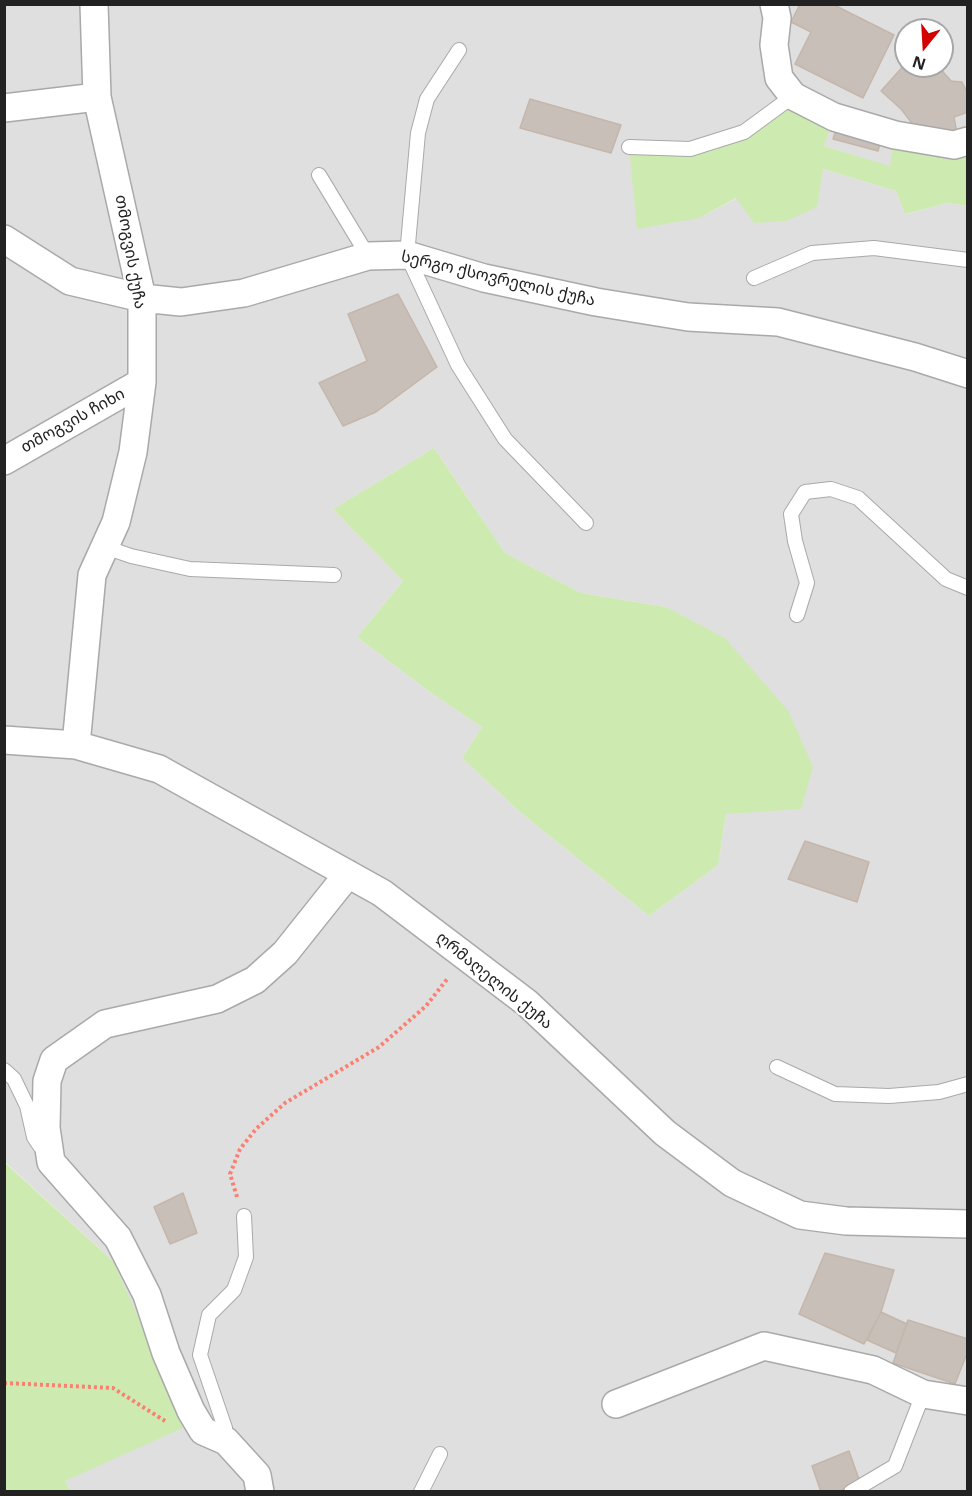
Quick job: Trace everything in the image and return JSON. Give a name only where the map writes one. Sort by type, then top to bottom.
[{"type":"street","name":"თმოგვის ქუჩა","points":[[76,745],[92,575],[116,522],[134,452],[142,382],[141,298],[97,97],[94,4]]},
{"type":"street","points":[[774,4],[777,18],[774,45],[779,78],[793,96],[834,117],[895,135],[954,145],[968,141]]},
{"type":"street","points":[[4,108],[97,97]]},
{"type":"street","name":"სერგო ქსოვრელის ქუჩა","points":[[4,239],[70,281],[141,298],[181,302],[244,293],[368,256],[407,255],[484,278],[596,302],[688,317],[778,322],[968,374]]},
{"type":"street","name":"თმოგვის ჩიხი","points":[[4,461],[142,382]]},
{"type":"street","name":"ღრმაღელის ქუჩა","points":[[4,740],[76,745],[159,769],[382,893],[527,1003],[665,1133],[732,1183],[800,1215],[846,1221],[968,1224]]},
{"type":"street","points":[[260,1491],[257,1475],[226,1441],[203,1431],[191,1411],[166,1353],[147,1295],[118,1238],[51,1162],[46,1128],[47,1081],[54,1060],[105,1024],[217,999],[255,980],[285,953],[348,874]]},
{"type":"street","points":[[616,1404],[764,1346],[873,1370],[923,1394],[968,1401]]},
{"type":"lane","points":[[459,50],[427,99],[418,134],[407,255],[458,365],[506,439],[586,523]]},
{"type":"lane","points":[[629,147],[690,149],[744,132],[793,96]]},
{"type":"lane","points":[[319,175],[368,256]]},
{"type":"lane","points":[[754,278],[812,253],[874,248],[968,260]]},
{"type":"lane","points":[[797,615],[807,583],[795,542],[791,514],[805,492],[831,489],[858,498],[946,579],[968,588]]},
{"type":"lane","points":[[105,547],[131,556],[190,569],[334,575]]},
{"type":"lane","points":[[777,1067],[835,1094],[889,1096],[939,1092],[968,1084]]},
{"type":"lane","points":[[4,1070],[14,1079],[27,1106],[34,1137],[51,1162]]},
{"type":"lane","points":[[226,1441],[225,1428],[200,1355],[210,1315],[234,1290],[246,1257],[244,1216]]},
{"type":"lane","points":[[851,1491],[895,1466],[923,1394]]},
{"type":"lane","points":[[421,1491],[440,1454]]},
{"type":"path","points":[[244,1216],[230,1174],[240,1149],[256,1129],[285,1103],[379,1047],[426,1006],[465,956]]},
{"type":"path","points":[[4,1383],[113,1388],[171,1426]]},
{"type":"shaded area","points":[[4,5],[967,5],[967,141],[895,135],[891,167],[824,146],[699,218],[737,198],[823,169],[896,191],[906,214],[948,203],[967,206],[967,1491],[71,1491],[65,1481],[113,1261],[5,1162]],"holes":[[[434,448],[505,553],[581,593],[666,607],[726,814],[718,865],[649,916],[520,812],[462,758],[482,727],[430,692],[357,637],[403,581],[333,509]]]},
{"type":"green space","points":[[793,96],[834,117],[824,146],[890,166],[895,135],[967,141],[967,206],[948,203],[905,214],[896,191],[823,169],[817,207],[786,221],[754,223],[736,198],[699,218],[637,229],[629,147],[690,149],[744,132]]},
{"type":"green space","points":[[434,448],[505,553],[581,593],[666,607],[725,638],[789,712],[813,767],[801,809],[726,814],[718,865],[649,916],[520,812],[462,758],[482,727],[430,692],[357,637],[403,581],[333,509]]},
{"type":"green space","points":[[4,1162],[113,1261],[187,1426],[65,1481],[71,1491],[5,1491]]},
{"type":"building","points":[[800,4],[832,4],[894,35],[863,98],[795,64],[811,32],[791,22]]},
{"type":"building","points":[[894,76],[948,78],[951,81],[962,82],[968,94],[968,112],[954,117],[958,139],[921,135],[901,109],[881,91]]},
{"type":"building","points":[[530,99],[621,125],[611,153],[520,128]]},
{"type":"building","points":[[838,123],[882,136],[878,151],[833,139]]},
{"type":"building","points":[[398,294],[437,367],[376,412],[343,426],[319,383],[367,361],[348,314]]},
{"type":"building","points":[[805,841],[869,862],[857,902],[788,879]]},
{"type":"building","points":[[183,1193],[197,1233],[170,1244],[154,1207]]},
{"type":"building","points":[[825,1253],[894,1270],[881,1312],[864,1344],[799,1314]]},
{"type":"building","points":[[881,1312],[907,1324],[896,1353],[867,1340]]},
{"type":"building","points":[[908,1320],[968,1339],[968,1351],[955,1384],[893,1363]]},
{"type":"building","points":[[849,1451],[860,1482],[837,1492],[821,1492],[812,1466]]}]
